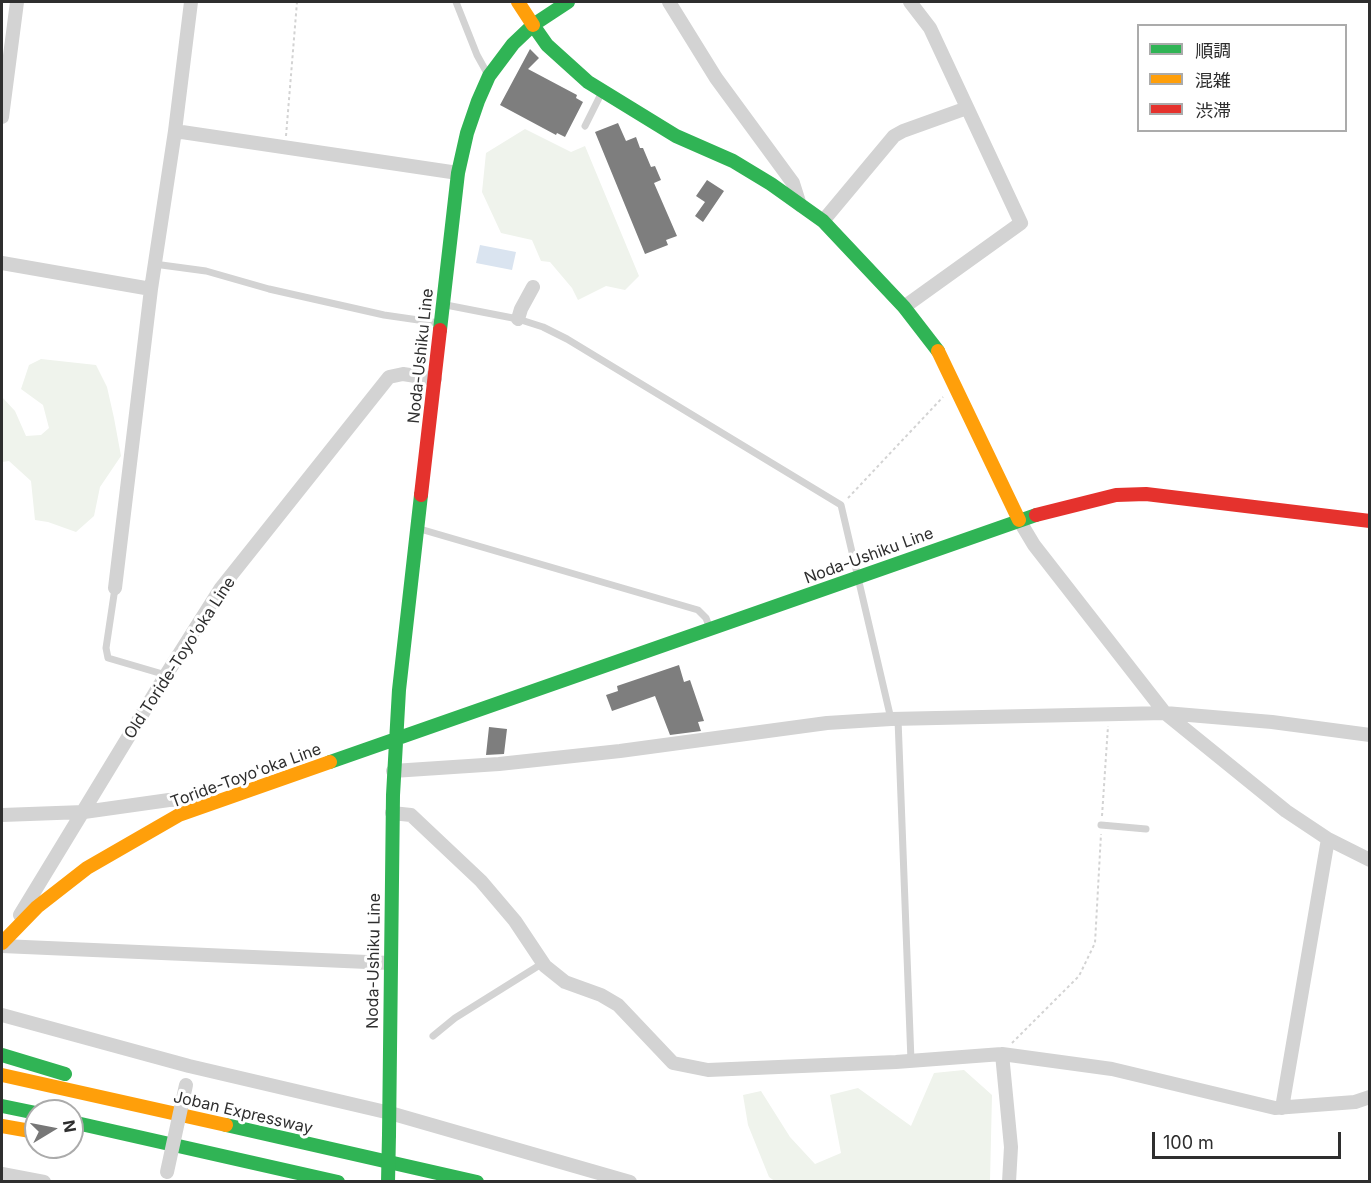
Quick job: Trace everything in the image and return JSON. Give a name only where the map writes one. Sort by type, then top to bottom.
[{"type":"main road","points":[[518,2],[547,45],[577,73],[602,91],[676,136],[733,161],[771,184],[823,221],[904,308],[940,354],[1019,520]]},
{"type":"main road","points":[[533,25],[568,2]]},
{"type":"main road","name":"Noda-Ushiku Line","points":[[388,1182],[395,740],[458,173],[467,133],[489,76],[513,44],[533,25]]},
{"type":"main road","name":"Noda-Ushiku Line","points":[[395,740],[1019,520],[1096,499],[1116,495],[1146,494],[1370,521]]},
{"type":"main road","name":"Toride-Toyo'oka Line","points":[[4,941],[45,901],[87,868],[179,815],[395,740]]},
{"type":"main road","points":[[2,1055],[323,1148]]},
{"type":"main road","name":"Joban Expressway","points":[[2,1076],[477,1182]]},
{"type":"main road","points":[[2,1106],[24,1111]]},
{"type":"main road","points":[[84,1125],[338,1182]]},
{"type":"main road","points":[[2,1126],[24,1130]]},
{"type":"main road","points":[[84,1139],[228,1158]]},
{"type":"street","points":[[2,117],[17,2]]},
{"type":"street","points":[[115,588],[154,264],[175,131],[191,2]]},
{"type":"street","points":[[669,2],[716,78],[793,183],[800,206]]},
{"type":"street","points":[[904,308],[1021,223],[930,28],[910,2]]},
{"type":"street","points":[[823,221],[894,136],[967,108]]},
{"type":"street","points":[[175,131],[458,173]]},
{"type":"street","points":[[2,263],[151,289]]},
{"type":"street","points":[[518,319],[533,287]]},
{"type":"street","name":"Old Toride-Toyo'oka Line","points":[[4,941],[221,588],[389,377],[403,374],[435,379]]},
{"type":"street","points":[[1019,520],[1034,545],[1165,713],[1286,811],[1328,839],[1370,860]]},
{"type":"street","points":[[393,771],[521,762],[827,723],[895,719],[1165,713],[1272,722],[1370,735]]},
{"type":"street","points":[[2,815],[84,812],[169,800],[197,799],[213,802]]},
{"type":"street","points":[[393,813],[411,815],[481,881],[514,921],[543,963],[565,982],[601,995],[618,1005],[673,1063],[708,1070],[911,1061],[1002,1054],[1112,1069],[1275,1108],[1355,1102],[1370,1097]]},
{"type":"street","points":[[1282,1108],[1328,839]]},
{"type":"street","points":[[4,941],[390,963]]},
{"type":"street","points":[[2,1015],[189,1066],[390,1113],[630,1182]]},
{"type":"street","points":[[1002,1054],[1011,1147],[1009,1182]]},
{"type":"street","points":[[166,1177],[189,1066]]},
{"type":"street","points":[[2,1174],[44,1182]]},
{"type":"lane","points":[[456,2],[477,55],[489,76]]},
{"type":"lane","points":[[585,126],[602,91]]},
{"type":"lane","points":[[154,264],[207,271],[269,289],[384,315],[441,323]]},
{"type":"lane","points":[[443,305],[518,319],[543,327],[567,339],[841,506],[857,578],[895,719],[911,1061]]},
{"type":"lane","points":[[417,528],[698,610],[706,618],[711,630]]},
{"type":"lane","points":[[115,588],[106,648],[108,658],[166,675]]},
{"type":"lane","points":[[1101,825],[1146,829]]},
{"type":"lane","points":[[433,1036],[455,1018],[543,963]]},
{"type":"path","points":[[285,147],[297,2]]},
{"type":"path","points":[[841,506],[955,384]]},
{"type":"path","points":[[1002,1054],[1079,976],[1095,943],[1109,714]]},
{"type":"shaded area","points":[[525,129],[571,152],[585,146],[639,276],[625,290],[606,286],[578,300],[572,288],[550,262],[541,261],[532,240],[501,233],[482,192],[486,153]]},
{"type":"shaded area","points":[[480,245],[516,252],[512,270],[476,263]]},
{"type":"shaded area","points":[[41,359],[96,365],[107,387],[114,418],[121,456],[100,487],[94,516],[76,532],[35,520],[31,481],[9,461],[2,462],[2,397],[15,411],[26,436],[41,435],[49,428],[43,405],[21,389],[29,365]]},
{"type":"shaded area","points":[[964,1070],[992,1095],[990,1181],[776,1182],[769,1177],[748,1125],[743,1095],[761,1091],[790,1137],[815,1164],[841,1153],[830,1095],[858,1088],[911,1126],[934,1073]]},
{"type":"building","points":[[530,49],[539,58],[528,69],[577,95],[576,98],[583,102],[565,137],[557,133],[556,135],[500,105]]},
{"type":"building","points":[[618,123],[626,141],[636,137],[651,167],[655,166],[661,180],[654,183],[677,236],[666,240],[668,245],[645,254],[595,132]]},
{"type":"building","points":[[707,180],[724,191],[703,222],[695,216],[705,202],[696,196]]},
{"type":"building","points":[[679,665],[684,682],[690,680],[704,721],[698,722],[701,731],[670,735],[655,696],[612,711],[606,695],[618,691],[617,686]]},
{"type":"building","points":[[489,727],[507,729],[504,754],[486,755]]},
{"type":"traffic: fast","points":[[440,330],[458,173],[467,133],[478,101],[489,76],[513,44],[533,25],[568,2]]},
{"type":"traffic: fast","points":[[533,25],[547,45],[588,82],[676,136],[733,161],[771,184],[823,221],[904,307],[938,351]]},
{"type":"traffic: fast","points":[[389,1135],[393,795],[399,690],[421,495]]},
{"type":"traffic: fast","points":[[330,762],[1036,515]]},
{"type":"traffic: fast","points":[[2,1055],[65,1074]]},
{"type":"traffic: fast","points":[[2,1106],[24,1111]]},
{"type":"traffic: fast","points":[[84,1125],[338,1182]]},
{"type":"traffic: fast","points":[[226,1125],[477,1182]]},
{"type":"traffic: fast","points":[[388,1182],[389,1135]]},
{"type":"traffic: slow","points":[[518,2],[533,25]]},
{"type":"traffic: slow","points":[[938,351],[1019,520]]},
{"type":"traffic: slow","points":[[2,943],[37,907],[87,868],[179,815],[330,762]]},
{"type":"traffic: slow","points":[[2,1075],[226,1125]]},
{"type":"traffic: slow","points":[[2,1126],[24,1130]]},
{"type":"traffic: jam","points":[[421,495],[440,330]]},
{"type":"traffic: jam","points":[[1036,515],[1116,495],[1146,494],[1370,521]]}]
